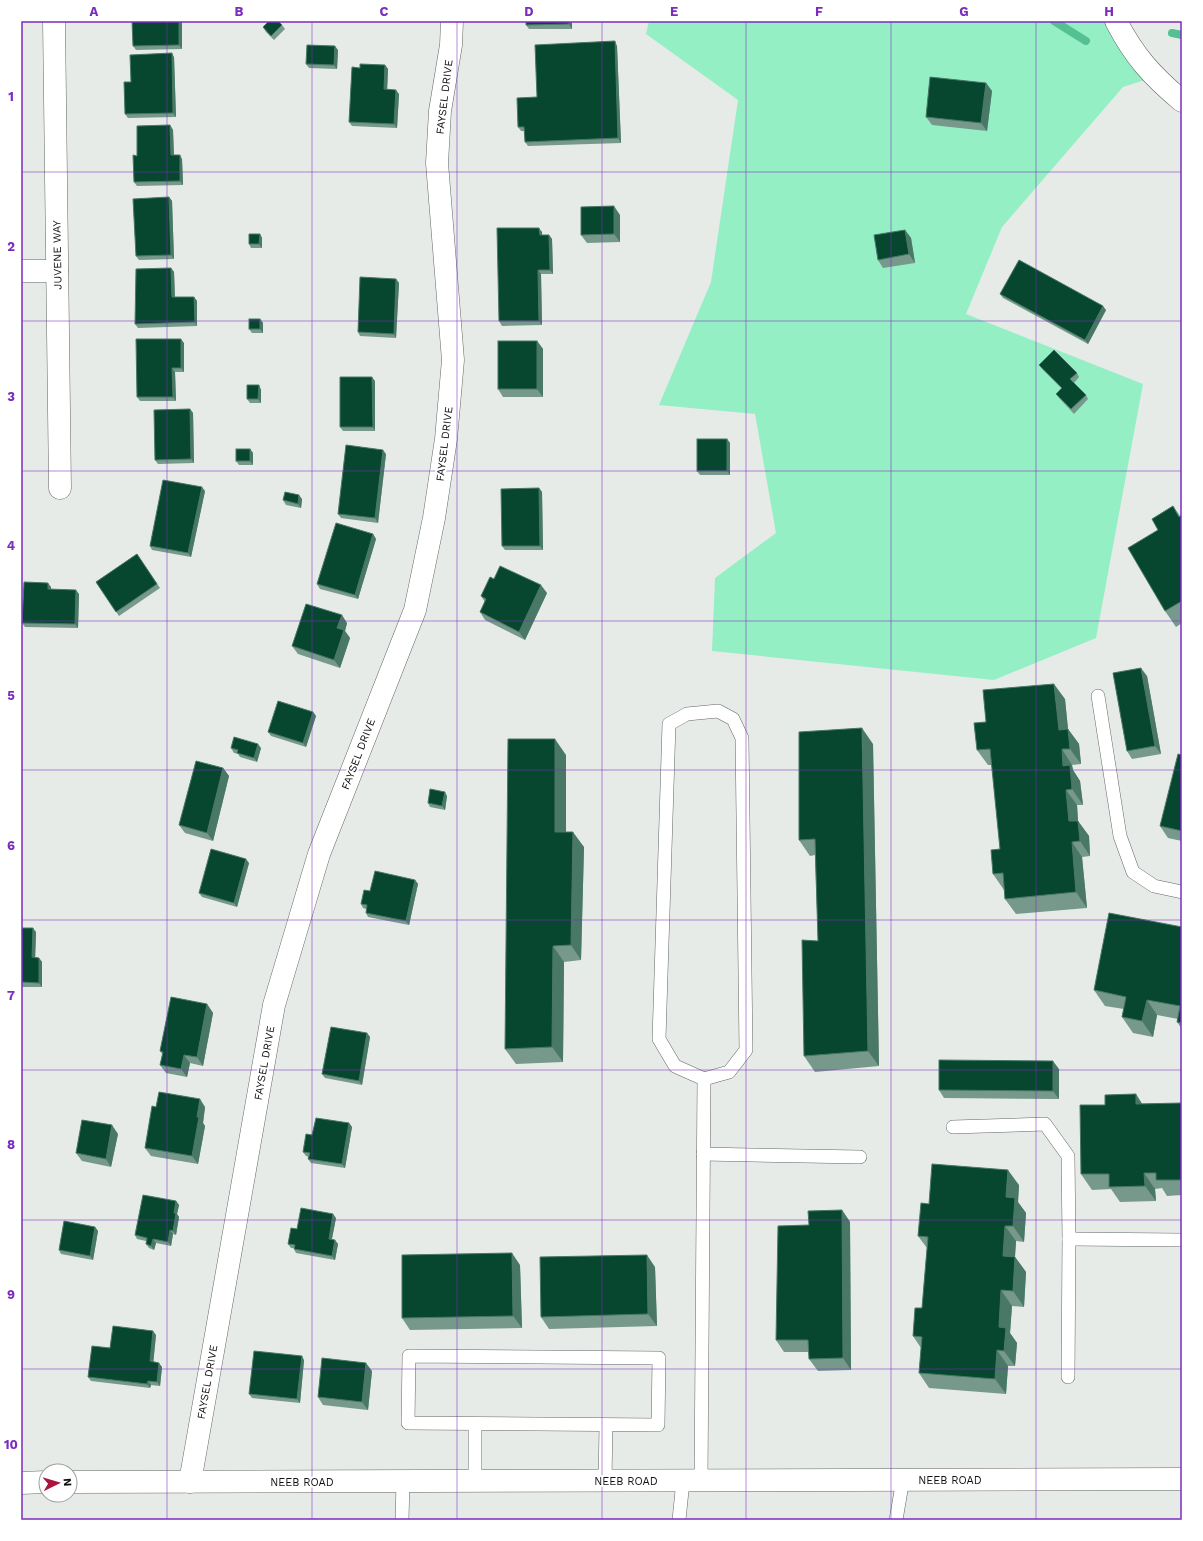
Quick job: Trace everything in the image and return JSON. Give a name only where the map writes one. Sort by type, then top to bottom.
[{"type":"street","name":"JUVENE WAY","points":[[54,21],[60,488]]},
{"type":"street","name":"FAYSEL DRIVE","points":[[190,1482],[274,1005],[319,854],[415,610],[434,518],[446,439],[453,360],[437,163],[440,111],[451,45],[452,21]]},
{"type":"street","points":[[1116,21],[1129,45],[1154,77],[1182,101]]},
{"type":"street","points":[[21,271],[57,271]]},
{"type":"street","name":"NEEB ROAD","points":[[78,1482],[1182,1479]]},
{"type":"street","points":[[21,1482],[38,1482]]},
{"type":"lane","points":[[1098,696],[1120,836],[1133,872],[1154,886],[1182,892]]},
{"type":"lane","points":[[718,711],[733,720],[742,738],[746,1050],[729,1072],[704,1079],[675,1066],[659,1039],[669,724],[687,714],[718,711]]},
{"type":"lane","points":[[680,1520],[692,1481],[704,1154],[704,1079]]},
{"type":"lane","points":[[953,1126],[1045,1124],[1068,1156],[1068,1376]]},
{"type":"lane","points":[[704,1154],[860,1157]]},
{"type":"lane","points":[[1069,1239],[1182,1240]]},
{"type":"lane","points":[[409,1356],[659,1358],[658,1425],[475,1424],[408,1423],[409,1356]]},
{"type":"lane","points":[[475,1424],[475,1482]]},
{"type":"lane","points":[[605,1480],[606,1425]]},
{"type":"lane","points":[[896,1520],[903,1479]]},
{"type":"lane","points":[[402,1520],[403,1482]]},
{"type":"green space","points":[[649,21],[1116,21],[1154,77],[1123,87],[1002,227],[966,314],[1143,384],[1096,638],[994,680],[712,651],[715,578],[776,533],[755,414],[659,405],[711,282],[738,100],[646,34]]},
{"type":"building","points":[[132,21],[179,21],[179,45],[133,46]]},
{"type":"building","points":[[269,21],[278,21],[282,25],[271,36],[263,27]]},
{"type":"building","points":[[526,21],[569,21],[569,24],[526,25]]},
{"type":"building","points":[[615,41],[618,138],[525,142],[524,127],[518,127],[517,98],[537,97],[535,45]]},
{"type":"building","points":[[307,45],[335,46],[334,65],[306,64]]},
{"type":"building","points":[[172,53],[173,113],[125,114],[124,82],[131,82],[130,55]]},
{"type":"building","points":[[360,64],[385,65],[384,89],[396,90],[394,124],[349,122],[352,67],[360,68]]},
{"type":"building","points":[[930,77],[986,83],[981,123],[926,117]]},
{"type":"building","points":[[170,125],[171,155],[180,155],[180,181],[134,182],[133,155],[137,156],[137,126]]},
{"type":"building","points":[[169,197],[171,255],[136,256],[133,199]]},
{"type":"building","points":[[614,206],[614,234],[581,235],[581,207]]},
{"type":"building","points":[[497,228],[539,228],[540,235],[549,235],[550,270],[538,270],[539,321],[499,321]]},
{"type":"building","points":[[905,230],[909,254],[878,260],[874,235]]},
{"type":"building","points":[[249,234],[260,234],[259,244],[249,244]]},
{"type":"building","points":[[1019,260],[1103,306],[1085,340],[1000,294]]},
{"type":"building","points":[[171,268],[172,297],[194,297],[195,322],[135,324],[136,269]]},
{"type":"building","points":[[360,277],[396,279],[394,334],[358,332]]},
{"type":"building","points":[[249,319],[260,319],[260,329],[249,329]]},
{"type":"building","points":[[136,339],[181,339],[181,368],[172,368],[173,397],[137,397]]},
{"type":"building","points":[[498,341],[537,341],[537,389],[498,389]]},
{"type":"building","points":[[1054,350],[1077,373],[1070,379],[1086,395],[1071,409],[1056,394],[1062,388],[1039,365]]},
{"type":"building","points":[[340,377],[372,377],[373,427],[340,427]]},
{"type":"building","points":[[247,385],[259,385],[258,399],[247,399]]},
{"type":"building","points":[[190,409],[191,459],[155,460],[154,410]]},
{"type":"building","points":[[697,439],[727,439],[727,471],[697,471]]},
{"type":"building","points":[[346,445],[383,450],[375,518],[338,514]]},
{"type":"building","points":[[236,449],[250,449],[250,461],[236,461]]},
{"type":"building","points":[[163,480],[202,487],[188,553],[150,546]]},
{"type":"building","points":[[539,488],[540,546],[502,546],[501,489]]},
{"type":"building","points":[[285,492],[299,495],[298,504],[283,500]]},
{"type":"building","points":[[1173,506],[1179,517],[1182,515],[1182,601],[1165,611],[1128,548],[1158,530],[1152,519]]},
{"type":"building","points":[[336,523],[373,534],[355,595],[317,584]]},
{"type":"building","points":[[137,554],[157,584],[116,612],[96,582]]},
{"type":"building","points":[[500,566],[541,585],[519,632],[480,612],[486,599],[481,596],[490,577],[494,579]]},
{"type":"building","points":[[24,582],[48,583],[48,589],[76,590],[75,624],[22,623]]},
{"type":"building","points":[[306,604],[342,615],[337,628],[344,630],[334,660],[292,646]]},
{"type":"building","points":[[1141,668],[1155,746],[1127,751],[1113,673]]},
{"type":"building","points":[[1054,684],[1059,730],[1068,729],[1070,749],[1062,749],[1063,766],[1070,765],[1072,789],[1066,790],[1069,821],[1078,821],[1080,841],[1072,842],[1076,892],[1005,899],[1003,873],[993,874],[991,850],[1000,849],[990,749],[977,750],[974,723],[986,722],[983,690]]},
{"type":"building","points":[[278,701],[313,712],[303,743],[268,732]]},
{"type":"building","points":[[862,728],[868,1051],[804,1056],[802,940],[818,941],[815,839],[799,840],[799,732]]},
{"type":"building","points":[[234,737],[258,744],[254,758],[237,753],[238,750],[231,748]]},
{"type":"building","points":[[508,739],[555,739],[555,832],[573,832],[571,945],[553,946],[552,1047],[505,1049]]},
{"type":"building","points":[[1178,754],[1182,755],[1182,831],[1160,826]]},
{"type":"building","points":[[196,761],[223,768],[207,833],[179,825]]},
{"type":"building","points":[[430,789],[445,792],[442,806],[428,803]]},
{"type":"building","points":[[211,849],[246,859],[234,903],[199,893]]},
{"type":"building","points":[[375,871],[415,880],[406,921],[366,913],[367,905],[361,904],[364,890],[370,891]]},
{"type":"building","points":[[1109,913],[1182,927],[1182,1023],[1177,1022],[1180,1006],[1147,1000],[1142,1021],[1122,1017],[1126,997],[1094,990]]},
{"type":"building","points":[[21,928],[33,928],[32,957],[39,958],[39,983],[21,982]]},
{"type":"building","points":[[171,997],[207,1004],[197,1057],[184,1055],[181,1069],[160,1065],[163,1052],[160,1051]]},
{"type":"building","points":[[331,1027],[367,1033],[359,1081],[322,1074]]},
{"type":"building","points":[[939,1060],[1053,1061],[1053,1091],[939,1090]]},
{"type":"building","points":[[159,1092],[200,1099],[197,1117],[199,1117],[192,1156],[145,1148],[152,1106],[156,1107]]},
{"type":"building","points":[[1136,1094],[1136,1104],[1182,1103],[1182,1180],[1156,1180],[1156,1173],[1144,1173],[1145,1186],[1109,1187],[1109,1174],[1081,1174],[1080,1105],[1105,1105],[1105,1095]]},
{"type":"building","points":[[316,1118],[349,1123],[342,1164],[308,1159],[310,1153],[303,1152],[306,1134],[312,1135]]},
{"type":"building","points":[[82,1120],[112,1125],[106,1159],[76,1153]]},
{"type":"building","points":[[932,1164],[1008,1170],[1006,1197],[1015,1198],[1013,1226],[1005,1226],[1003,1256],[1015,1257],[1013,1291],[1001,1290],[999,1327],[1006,1328],[1004,1351],[997,1350],[995,1379],[919,1373],[922,1337],[913,1336],[915,1308],[922,1308],[928,1237],[918,1236],[921,1203],[929,1204]]},
{"type":"building","points":[[143,1195],[176,1201],[173,1231],[170,1230],[168,1242],[153,1239],[151,1246],[146,1244],[147,1238],[135,1235]]},
{"type":"building","points":[[301,1208],[333,1214],[329,1239],[335,1240],[332,1256],[294,1249],[295,1245],[288,1244],[291,1228],[297,1229]]},
{"type":"building","points":[[842,1210],[843,1358],[809,1359],[808,1340],[776,1340],[778,1226],[809,1225],[808,1211]]},
{"type":"building","points":[[64,1221],[95,1227],[90,1256],[59,1250]]},
{"type":"building","points":[[512,1253],[513,1316],[402,1318],[402,1255]]},
{"type":"building","points":[[647,1255],[648,1314],[541,1317],[540,1257]]},
{"type":"building","points":[[113,1326],[153,1331],[150,1361],[159,1363],[157,1382],[148,1381],[147,1384],[88,1377],[92,1346],[110,1348]]},
{"type":"building","points":[[254,1351],[302,1356],[297,1399],[249,1394]]},
{"type":"building","points":[[322,1358],[366,1363],[362,1402],[318,1397]]},
{"type":"waterway","points":[[1054,21],[1086,41]]},
{"type":"waterway","points":[[1172,33],[1182,35]]}]
